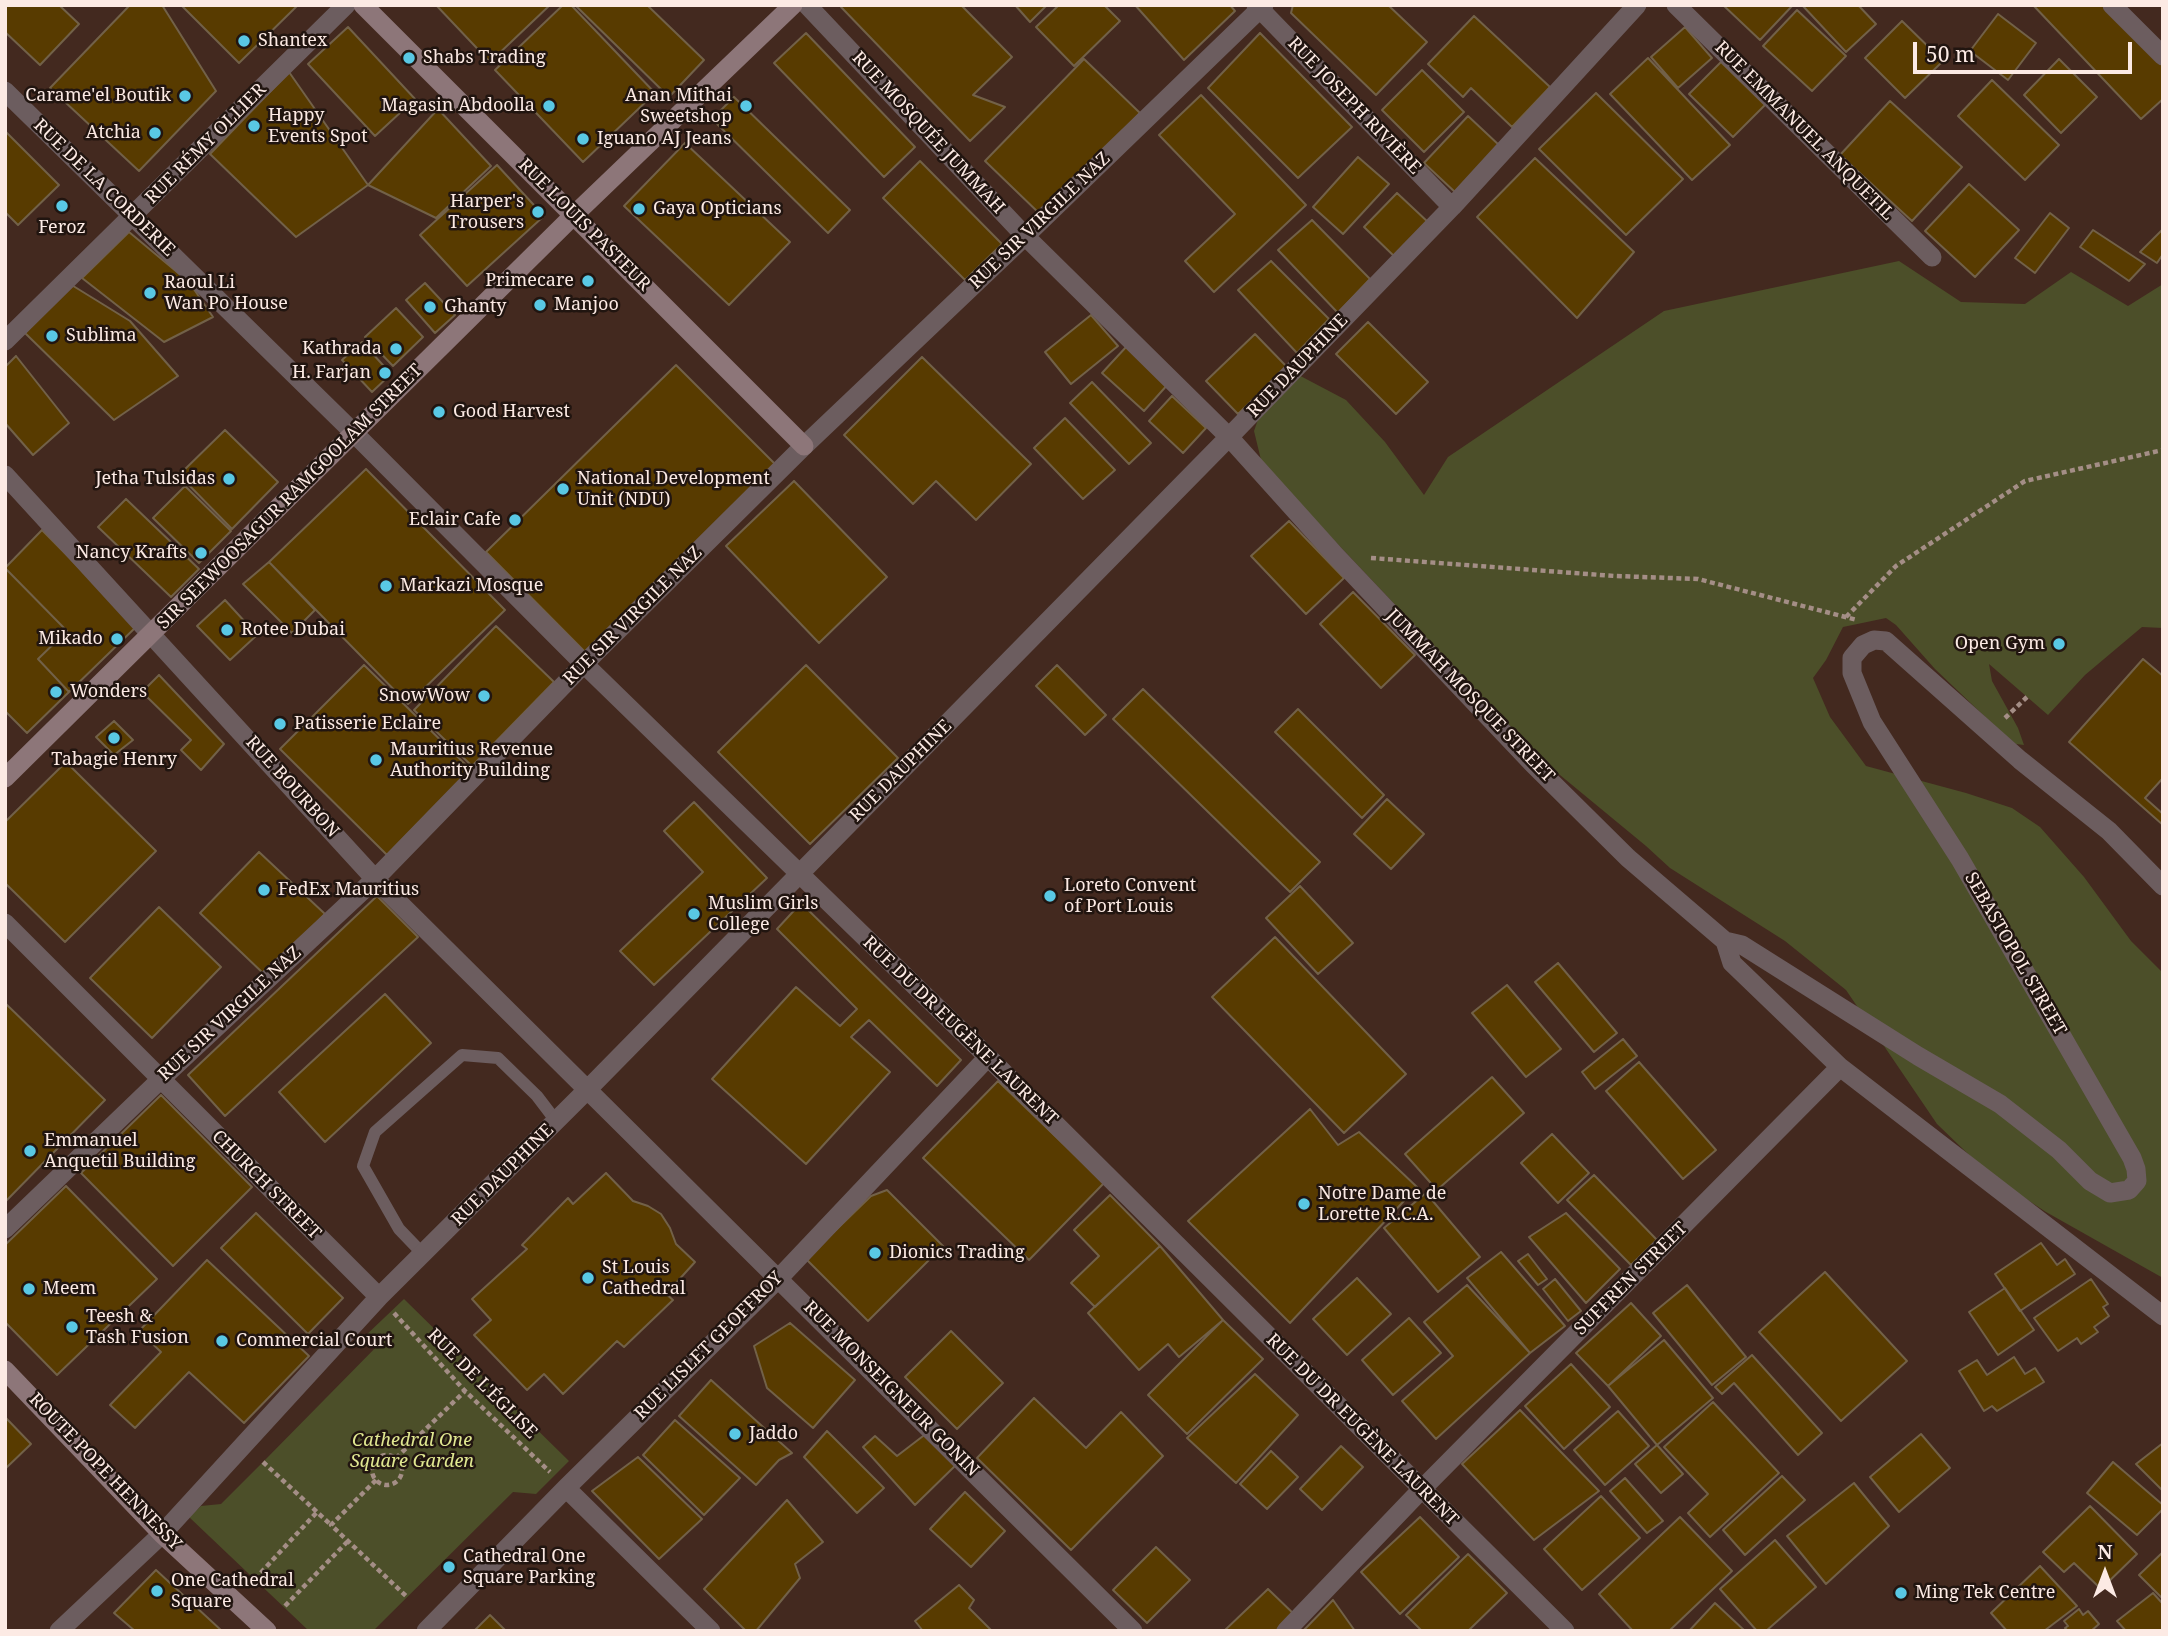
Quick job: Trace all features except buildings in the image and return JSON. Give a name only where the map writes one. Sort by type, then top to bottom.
[{"type":"main road","name":"RUE LOUIS PASTEUR","points":[[363,5],[804,446]]},
{"type":"main road","name":"SIR SEEWOOSAGUR RAMGOOLAM STREET","points":[[5,778],[574,215],[793,5]]},
{"type":"main road","name":"ROUTE POPE HENNESSY","points":[[5,1370],[162,1534],[267,1631]]},
{"type":"street","name":"RUE RÉMY OLLIER","points":[[5,341],[346,5]]},
{"type":"street","name":"RUE MOSQUÉE JUMMAH","points":[[807,5],[1026,236],[1229,437]]},
{"type":"street","name":"RUE DAUPHINE","points":[[59,1631],[162,1534],[379,1297],[587,1090],[1229,437],[1452,207],[1637,5]]},
{"type":"street","name":"RUE EMMANUEL ANQUETIL","points":[[1676,5],[1931,257]]},
{"type":"street","points":[[2112,5],[2163,56]]},
{"type":"street","name":"RUE SIR VIRGILE NAZ","points":[[5,1229],[375,879],[584,664],[804,446],[1026,236],[1260,7]]},
{"type":"street","name":"RUE JOSEPH RIVIÈRE","points":[[1260,7],[1452,207]]},
{"type":"street","name":"RUE DE LA CORDERIE","points":[[5,91],[353,432]]},
{"type":"street","name":"RUE DU DR EUGÈNE LAURENT","points":[[353,432],[584,664],[988,1057],[1565,1631]]},
{"type":"street","name":"JUMMAH MOSQUE STREET","points":[[1229,437],[1336,556],[1534,764],[1619,849],[1725,941]]},
{"type":"street","name":"RUE BOURBON","points":[[5,475],[375,879],[587,1090]]},
{"type":"street","points":[[1874,640],[1886,640],[1899,650],[1921,673],[2020,760],[2109,831],[2163,886]]},
{"type":"street","name":"SEBASTOPOL STREET","points":[[1725,941],[1742,945],[1918,1056],[2000,1104],[2059,1150],[2090,1181],[2110,1193],[2129,1190],[2137,1181],[2132,1158],[1967,870],[1872,722],[1852,673],[1852,658],[1863,645],[1874,640]]},
{"type":"street","name":"CHURCH STREET","points":[[5,923],[379,1297]]},
{"type":"street","points":[[1725,941],[1732,963],[1840,1067],[2163,1316]]},
{"type":"street","name":"RUE LISLET GEOFFROY","points":[[426,1631],[566,1488],[779,1278],[988,1057]]},
{"type":"street","name":"SUFFREN STREET","points":[[1286,1631],[1421,1490],[1840,1067]]},
{"type":"street","name":"RUE MONSEIGNEUR GONIN","points":[[587,1090],[1133,1631]]},
{"type":"street","points":[[566,1488],[711,1631]]},
{"type":"lane","points":[[423,1254],[399,1229],[363,1166],[375,1132],[461,1055],[498,1058],[537,1096],[556,1121]]},
{"type":"path","points":[[1846,617],[1896,566],[2025,481],[2163,450]]},
{"type":"path","points":[[1336,556],[1409,559],[1615,576],[1698,579],[1865,622],[1874,640]]},
{"type":"path","name":"RUE DE L'ÉGLISE","points":[[379,1297],[465,1391],[566,1488]]},
{"type":"path","points":[[396,1458],[465,1391]]},
{"type":"path","points":[[376,1480],[372,1471],[374,1462],[382,1456],[396,1458]]},
{"type":"path","points":[[376,1480],[390,1484],[398,1480],[402,1471],[396,1458]]},
{"type":"path","points":[[263,1462],[406,1596]]},
{"type":"path","points":[[331,1525],[376,1480]]},
{"type":"path","points":[[255,1579],[317,1512]]},
{"type":"path","points":[[285,1606],[347,1542]]},
{"type":"green space","points":[[1899,261],[1961,302],[2025,304],[2071,272],[2128,306],[2163,284],[2163,628],[2142,627],[2085,675],[2048,715],[1989,664],[1992,681],[2018,728],[2024,745],[2016,744],[2001,732],[1886,618],[1843,627],[1813,678],[1830,717],[1866,766],[2012,808],[2040,827],[2084,877],[2131,941],[2163,973],[2163,1278],[2046,1212],[1991,1176],[1937,1124],[1846,990],[1785,941],[1670,868],[1543,761],[1262,464],[1254,431],[1262,408],[1291,371],[1346,400],[1385,442],[1424,495],[1448,457],[1664,311]]},
{"type":"green space","name":"Cathedral One Square Garden","points":[[404,1299],[569,1461],[536,1494],[513,1492],[373,1631],[309,1631],[189,1517],[201,1506],[221,1504],[263,1462],[385,1338],[363,1338]]},
{"type":"place","name":"Shantex","points":[[244,41]]},
{"type":"place","name":"Shabs Trading","points":[[409,58]]},
{"type":"place","name":"Carame'el Boutik","points":[[185,96]]},
{"type":"place","name":"Magasin Abdoolla","points":[[549,106]]},
{"type":"place","name":"Anan Mithai Sweetshop","points":[[746,106]]},
{"type":"place","name":"Happy Events Spot","points":[[254,126]]},
{"type":"place","name":"Atchia","points":[[155,133]]},
{"type":"place","name":"Iguano AJ Jeans","points":[[583,139]]},
{"type":"place","name":"Feroz","points":[[62,206]]},
{"type":"place","name":"Gaya Opticians","points":[[639,209]]},
{"type":"place","name":"Harper's Trousers","points":[[538,212]]},
{"type":"place","name":"Primecare","points":[[588,281]]},
{"type":"place","name":"Raoul Li Wan Po House","points":[[150,293]]},
{"type":"place","name":"Manjoo","points":[[540,305]]},
{"type":"place","name":"Ghanty","points":[[430,307]]},
{"type":"place","name":"Sublima","points":[[52,336]]},
{"type":"place","name":"Kathrada","points":[[396,349]]},
{"type":"place","name":"H. Farjan","points":[[385,373]]},
{"type":"place","name":"Good Harvest","points":[[439,412]]},
{"type":"place","name":"Jetha Tulsidas","points":[[229,479]]},
{"type":"place","name":"National Development Unit (NDU)","points":[[563,489]]},
{"type":"place","name":"Eclair Cafe","points":[[515,520]]},
{"type":"place","name":"Nancy Krafts","points":[[201,553]]},
{"type":"place","name":"Markazi Mosque","points":[[386,586]]},
{"type":"place","name":"Rotee Dubai","points":[[227,630]]},
{"type":"place","name":"Mikado","points":[[117,639]]},
{"type":"place","name":"Open Gym","points":[[2059,644]]},
{"type":"place","name":"Wonders","points":[[56,692]]},
{"type":"place","name":"SnowWow","points":[[484,696]]},
{"type":"place","name":"Patisserie Eclaire","points":[[280,724]]},
{"type":"place","name":"Tabagie Henry","points":[[114,738]]},
{"type":"place","name":"Mauritius Revenue Authority Building","points":[[376,760]]},
{"type":"place","name":"FedEx Mauritius","points":[[264,890]]},
{"type":"place","name":"Loreto Convent of Port Louis","points":[[1050,896]]},
{"type":"place","name":"Muslim Girls College","points":[[694,914]]},
{"type":"place","name":"Emmanuel Anquetil Building","points":[[30,1151]]},
{"type":"place","name":"Notre Dame de Lorette R.C.A.","points":[[1304,1204]]},
{"type":"place","name":"Dionics Trading","points":[[875,1253]]},
{"type":"place","name":"St Louis Cathedral","points":[[588,1278]]},
{"type":"place","name":"Meem","points":[[29,1289]]},
{"type":"place","name":"Teesh & Tash Fusion","points":[[72,1327]]},
{"type":"place","name":"Commercial Court","points":[[222,1341]]},
{"type":"place","name":"Jaddo","points":[[735,1434]]},
{"type":"place","name":"Cathedral One Square Parking","points":[[449,1567]]},
{"type":"place","name":"One Cathedral Square","points":[[157,1591]]},
{"type":"place","name":"Ming Tek Centre","points":[[1901,1593]]}]
